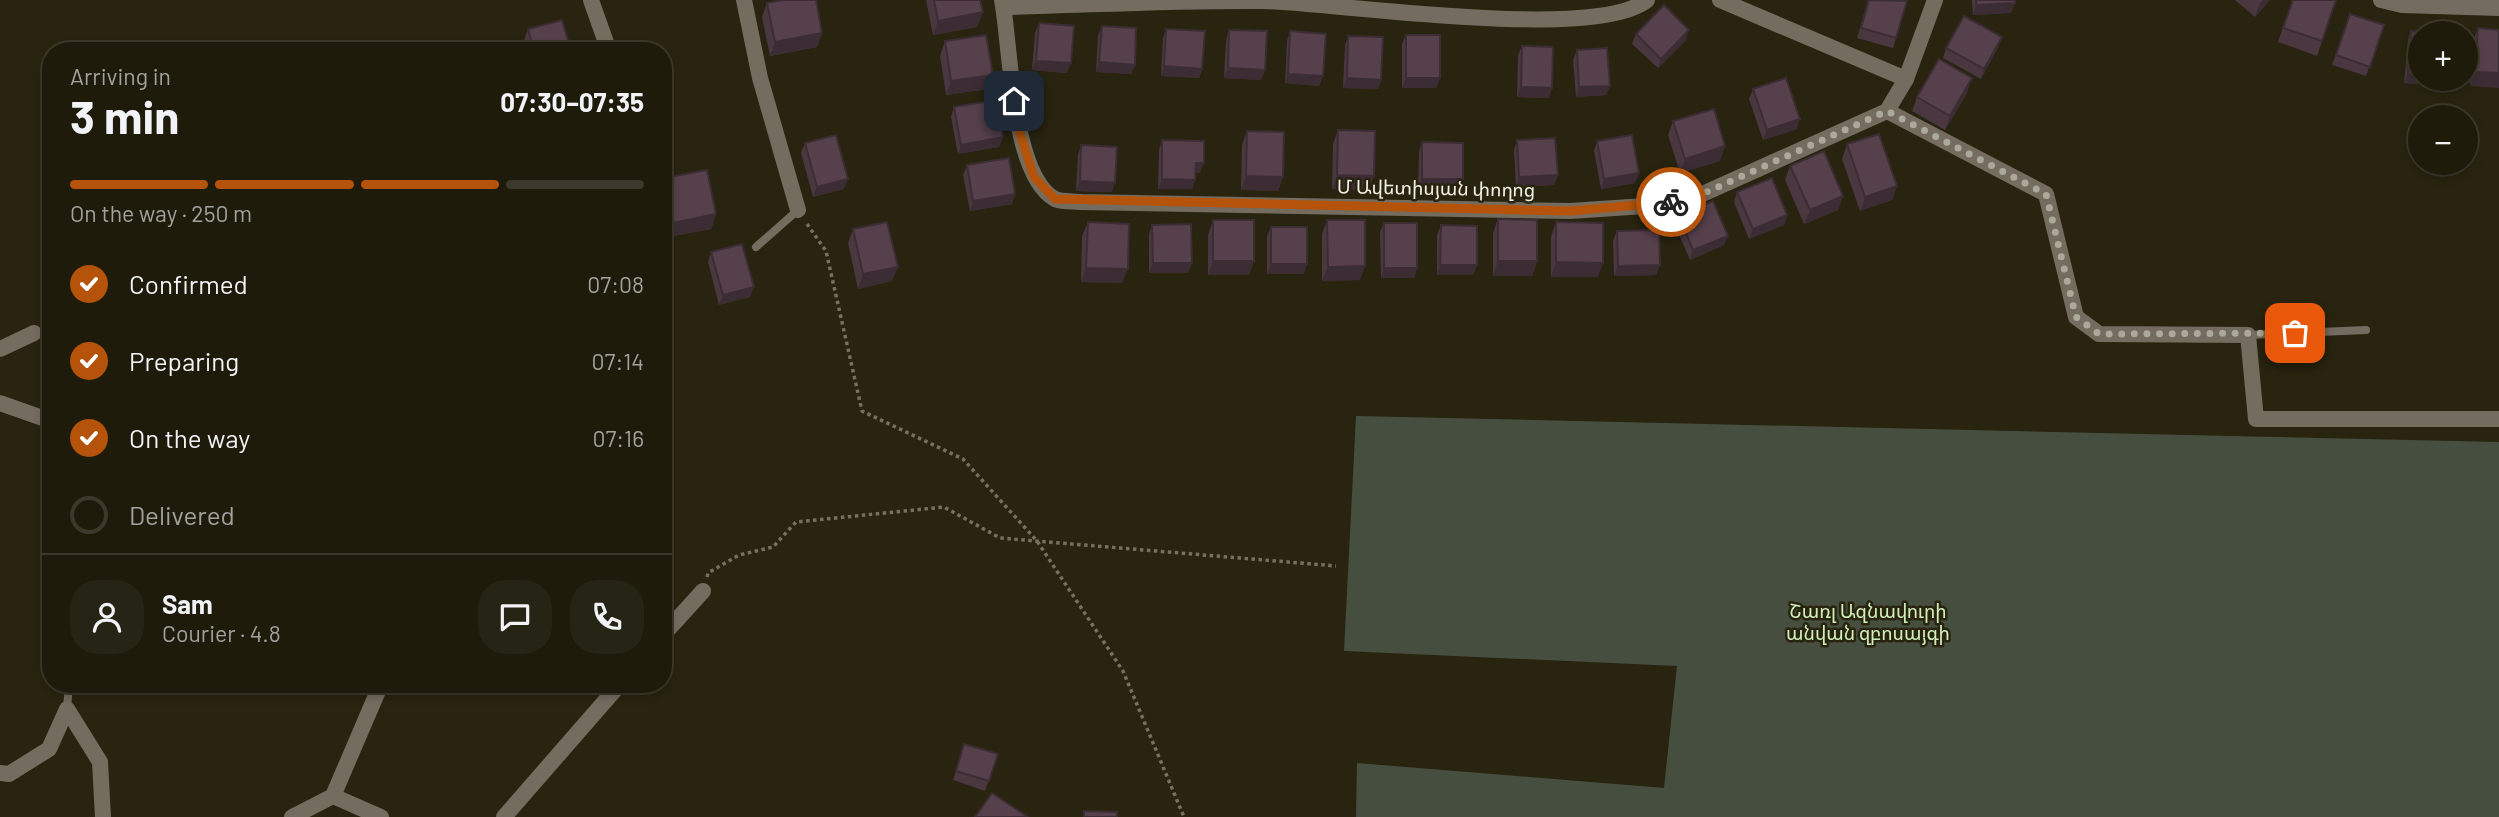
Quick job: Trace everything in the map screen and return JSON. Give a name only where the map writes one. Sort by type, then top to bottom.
[{"type":"street","points":[[591,0],[605,42]]},
{"type":"street","points":[[744,0],[760,78],[798,210]]},
{"type":"street","points":[[1003,4],[1265,1],[1475,17],[1567,19],[1636,9],[1647,0]]},
{"type":"street","points":[[1720,0],[1906,79]]},
{"type":"street","points":[[1935,0],[1906,79],[1887,111],[2046,194],[2076,317],[2099,334],[2248,335],[2256,419],[2499,419]]},
{"type":"street","points":[[2381,0],[2499,8]]},
{"type":"street","name":"Մ Ավետիսյան փողոց","points":[[1003,4],[1017,124],[1034,177],[1055,199],[1570,211],[1660,205],[1698,196],[1887,111]]},
{"type":"street","points":[[0,349],[34,333]]},
{"type":"street","points":[[0,403],[42,418]]},
{"type":"street","points":[[672,625],[702,591]]},
{"type":"street","points":[[292,817],[333,796],[377,693]]},
{"type":"street","points":[[504,817],[612,693]]},
{"type":"street","points":[[0,773],[9,774],[49,749],[67,709]]},
{"type":"street","points":[[67,709],[100,762],[103,817]]},
{"type":"street","points":[[333,796],[381,817]]},
{"type":"lane","points":[[756,247],[798,210]]},
{"type":"lane","points":[[2248,335],[2366,330]]},
{"type":"lane","points":[[67,709],[68,693]]},
{"type":"path","points":[[798,210],[826,251],[862,411],[964,459],[1037,541],[1088,623],[1123,671],[1184,817]]},
{"type":"path","points":[[702,591],[708,573],[739,555],[773,547],[796,522],[944,507],[1000,538],[1336,566]]},
{"type":"green space","name":"Շառլ Ազնավուրի անվան զբոսայգի","points":[[1356,416],[2499,442],[2499,817],[1356,817],[1357,763],[1664,788],[1677,666],[1344,651]]},
{"type":"building","points":[[816,0],[822,33],[775,42],[767,3]]},
{"type":"building","points":[[934,0],[980,0],[983,12],[938,21]]},
{"type":"building","points":[[1869,0],[1907,1],[1896,38],[1861,28]]},
{"type":"building","points":[[1976,0],[2015,0],[2015,3],[1976,5]]},
{"type":"building","points":[[2293,0],[2336,0],[2322,41],[2283,28]]},
{"type":"building","points":[[1664,5],[1689,30],[1661,59],[1636,34]]},
{"type":"building","points":[[2350,14],[2384,25],[2370,67],[2336,55]]},
{"type":"building","points":[[1964,16],[2002,37],[1984,69],[1946,48]]},
{"type":"building","points":[[562,20],[568,42],[532,42],[528,29]]},
{"type":"building","points":[[1039,23],[1074,26],[1071,63],[1036,61]]},
{"type":"building","points":[[1102,26],[1136,28],[1135,65],[1099,62]]},
{"type":"building","points":[[2478,28],[2499,30],[2499,73],[2478,72]]},
{"type":"building","points":[[1166,29],[1205,31],[1202,69],[1164,66]]},
{"type":"building","points":[[1229,30],[1267,31],[1265,70],[1228,68]]},
{"type":"building","points":[[1290,31],[1326,34],[1323,76],[1288,74]]},
{"type":"building","points":[[986,35],[993,75],[951,81],[945,41]]},
{"type":"building","points":[[1406,35],[1440,35],[1440,78],[1406,78]]},
{"type":"building","points":[[1348,36],[1383,37],[1381,80],[1347,78]]},
{"type":"building","points":[[1522,46],[1553,47],[1552,88],[1521,87]]},
{"type":"building","points":[[1607,48],[1610,86],[1579,87],[1577,50]]},
{"type":"building","points":[[1939,59],[1972,78],[1950,116],[1917,97]]},
{"type":"building","points":[[1786,78],[1800,119],[1767,130],[1753,89]]},
{"type":"building","points":[[996,100],[1003,137],[961,145],[954,107]]},
{"type":"building","points":[[1714,109],[1725,146],[1685,159],[1673,121]]},
{"type":"building","points":[[1338,130],[1375,131],[1374,176],[1337,175]]},
{"type":"building","points":[[1247,131],[1284,132],[1283,177],[1246,176]]},
{"type":"building","points":[[1879,134],[1897,186],[1865,197],[1847,144]]},
{"type":"building","points":[[836,135],[848,179],[817,187],[805,143]]},
{"type":"building","points":[[1632,135],[1639,173],[1604,179],[1597,141]]},
{"type":"building","points":[[1555,138],[1558,175],[1519,177],[1517,140]]},
{"type":"building","points":[[1162,140],[1204,141],[1204,163],[1196,163],[1195,180],[1162,179]]},
{"type":"building","points":[[1422,142],[1463,143],[1463,179],[1422,179]]},
{"type":"building","points":[[1081,145],[1117,147],[1115,183],[1080,181]]},
{"type":"building","points":[[1824,151],[1843,196],[1810,210],[1790,166]]},
{"type":"building","points":[[1009,158],[1015,194],[973,201],[967,165]]},
{"type":"building","points":[[707,170],[716,214],[673,223],[672,177]]},
{"type":"building","points":[[1772,178],[1787,215],[1753,229],[1737,192]]},
{"type":"building","points":[[1713,201],[1728,236],[1693,250],[1679,215]]},
{"type":"building","points":[[1498,219],[1537,220],[1537,261],[1498,261]]},
{"type":"building","points":[[1213,220],[1254,220],[1254,261],[1213,261]]},
{"type":"building","points":[[1327,220],[1365,220],[1365,266],[1328,267]]},
{"type":"building","points":[[887,222],[898,267],[863,274],[853,229]]},
{"type":"building","points":[[1088,222],[1129,224],[1128,269],[1086,268]]},
{"type":"building","points":[[1556,222],[1603,223],[1603,263],[1556,262]]},
{"type":"building","points":[[1384,223],[1417,223],[1417,268],[1384,268]]},
{"type":"building","points":[[1191,224],[1192,263],[1153,263],[1152,225]]},
{"type":"building","points":[[1441,225],[1477,226],[1477,265],[1440,265]]},
{"type":"building","points":[[1271,227],[1307,227],[1307,264],[1271,264]]},
{"type":"building","points":[[1659,230],[1660,265],[1618,266],[1617,231]]},
{"type":"building","points":[[742,244],[754,287],[723,295],[711,252]]},
{"type":"building","points":[[964,744],[998,754],[989,781],[956,771]]},
{"type":"building","points":[[992,793],[1028,817],[975,817]]},
{"type":"building","points":[[1084,811],[1117,812],[1117,817],[1084,817]]},
{"type":"way so far","points":[[1671,202],[1698,196],[1887,111],[2046,194],[2076,317],[2099,334],[2295,333]]},
{"type":"route","points":[[1014,101],[1017,124],[1034,177],[1055,199],[1081,202],[1570,211],[1671,202]]}]
